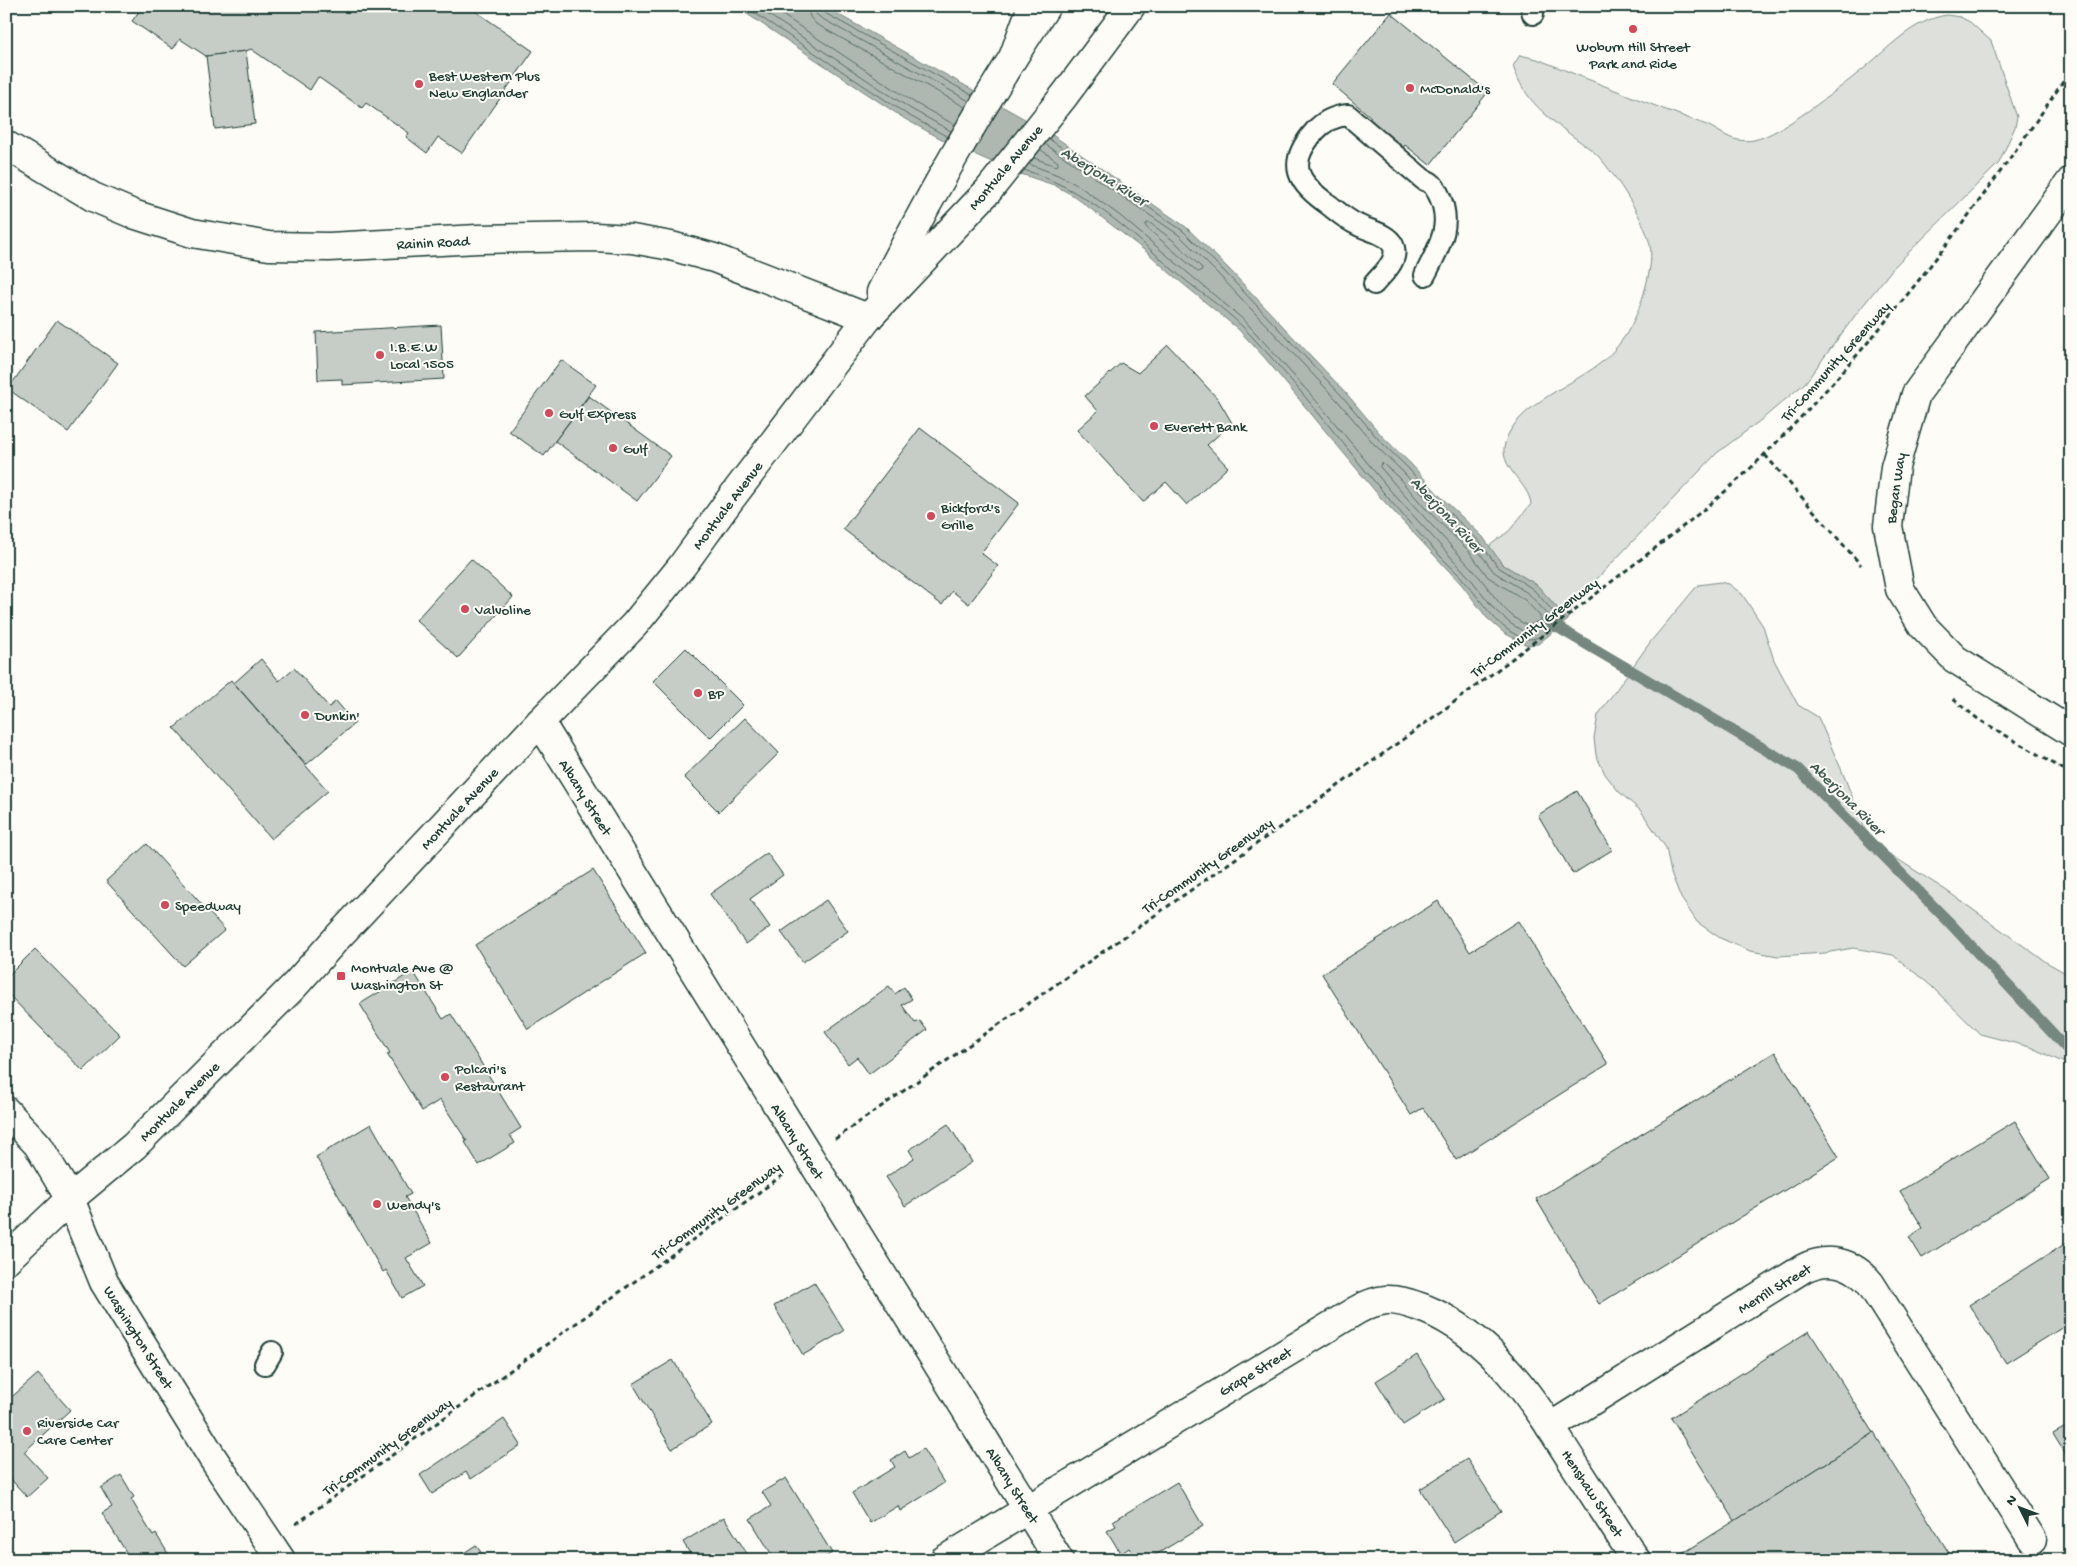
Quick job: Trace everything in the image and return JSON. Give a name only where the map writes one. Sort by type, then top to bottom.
[{"type":"main road","points":[[1014,55],[1032,6]]},
{"type":"main road","name":"Montvale Avenue","points":[[868,318],[904,245],[950,164],[1014,55],[1046,6]]},
{"type":"main road","name":"Montvale Avenue","points":[[6,1260],[70,1199],[134,1146],[295,985],[342,931],[635,624],[682,566],[868,318],[988,191],[1064,96],[1131,6]]},
{"type":"main road","name":"Rainin Road","points":[[6,146],[98,200],[133,214],[192,233],[268,246],[329,247],[498,239],[595,237],[632,239],[671,246],[714,258],[868,318]]},
{"type":"main road","name":"Began Way","points":[[2071,181],[1916,394],[1895,467],[1888,526],[1900,589],[1923,626],[1955,659],[2071,732]]},
{"type":"main road","name":"Albany Street","points":[[540,722],[808,1158],[1059,1560]]},
{"type":"main road","name":"Washington Street","points":[[6,1111],[38,1145],[70,1199],[104,1282],[212,1457],[275,1552]]},
{"type":"main road","name":"Merrill Street","points":[[1550,1426],[1804,1268],[1822,1262],[1840,1262],[1857,1270],[1870,1283],[2032,1538]]},
{"type":"main road","name":"Grape Street","points":[[944,1560],[1357,1310],[1380,1301],[1392,1300],[1415,1305],[1433,1312],[1467,1334],[1496,1357],[1519,1383],[1550,1426]]},
{"type":"main road","name":"Henshaw Street","points":[[1550,1426],[1636,1560]]},
{"type":"lane","points":[[1374,284],[1393,259],[1394,249],[1392,244],[1387,237],[1353,222],[1312,193],[1301,180],[1299,169],[1300,152],[1315,131],[1335,116],[1348,115],[1434,187],[1442,204],[1445,230],[1442,242],[1425,275]]},
{"type":"path","name":"Tri-Community Greenway","points":[[275,1552],[808,1158],[1329,793],[1517,657],[1691,521],[1765,455],[1826,390],[1896,310],[1962,226],[2071,70]]},
{"type":"shaded area","points":[[1947,15],[1960,17],[1970,22],[1991,41],[2017,117],[2015,127],[1999,163],[1894,267],[1805,383],[1761,420],[1717,453],[1573,604],[1568,620],[1537,585],[1502,564],[1489,546],[1509,531],[1531,504],[1526,490],[1507,463],[1504,448],[1508,434],[1529,410],[1598,365],[1621,342],[1641,303],[1648,275],[1651,251],[1647,235],[1636,211],[1613,175],[1594,152],[1555,123],[1538,107],[1523,89],[1513,66],[1520,55],[1537,59],[1708,126],[1734,139],[1750,141],[1766,136],[1810,110],[1862,70],[1901,36],[1923,23]]},
{"type":"shaded area","points":[[1720,582],[1729,584],[1742,594],[1763,626],[1774,660],[1798,705],[1818,717],[1865,829],[1885,851],[1947,891],[2046,962],[2071,976],[2071,1066],[2030,1047],[1980,1034],[1930,985],[1893,955],[1853,948],[1825,953],[1778,956],[1750,951],[1720,938],[1697,922],[1681,898],[1671,873],[1666,848],[1641,811],[1619,792],[1605,774],[1596,755],[1594,738],[1598,715],[1651,641],[1698,585]]},
{"type":"water","points":[[735,6],[823,6],[1048,132],[1186,227],[1228,268],[1346,393],[1382,436],[1483,537],[1502,564],[1537,585],[1568,620],[1538,644],[1527,645],[1504,633],[1487,618],[1462,585],[1380,497],[1264,357],[1238,329],[1148,253],[1074,196],[1054,185],[1012,171],[947,142],[905,119]]},
{"type":"building","name":"Best Western Plus New Englander","points":[[143,6],[468,6],[533,51],[462,153],[438,137],[427,153],[406,137],[409,133],[366,103],[362,108],[318,77],[310,90],[251,49],[206,56],[180,39],[173,49],[132,21]]},
{"type":"building","name":"McDonald's","points":[[1391,13],[1488,92],[1430,165],[1405,145],[1398,154],[1364,126],[1371,117],[1332,84]]},
{"type":"building","points":[[246,51],[255,124],[215,129],[206,56]]},
{"type":"building","points":[[57,320],[118,363],[68,432],[8,389]]},
{"type":"building","name":"I.B.E.W Local 1505","points":[[441,325],[444,379],[342,385],[342,379],[318,380],[316,332]]},
{"type":"building","name":"Everett Bank","points":[[1168,345],[1218,399],[1232,423],[1207,445],[1228,467],[1187,505],[1166,482],[1143,502],[1077,430],[1098,411],[1085,396],[1121,363],[1138,373]]},
{"type":"building","name":"Gulf Express","points":[[561,360],[596,385],[544,456],[509,431]]},
{"type":"building","name":"Gulf","points":[[589,396],[671,456],[637,501],[555,441]]},
{"type":"building","name":"Bickford's Grille","points":[[920,428],[1019,503],[981,553],[998,566],[969,604],[952,591],[942,605],[843,529]]},
{"type":"building","name":"Valvoline","points":[[471,559],[513,597],[458,658],[416,620]]},
{"type":"building","name":"BP","points":[[686,648],[743,705],[710,738],[653,681]]},
{"type":"building","name":"Dunkin'","points":[[261,659],[279,681],[294,668],[329,707],[336,701],[355,723],[306,765],[234,683]]},
{"type":"building","points":[[231,680],[328,791],[271,839],[174,728]]},
{"type":"building","points":[[745,718],[779,753],[719,812],[684,777]]},
{"type":"building","points":[[1577,791],[1612,850],[1573,874],[1538,815]]},
{"type":"building","name":"Speedway","points":[[147,844],[225,930],[183,966],[106,881]]},
{"type":"building","points":[[767,853],[783,875],[750,899],[770,927],[746,944],[710,894]]},
{"type":"building","points":[[593,870],[646,953],[528,1029],[475,945]]},
{"type":"building","points":[[826,900],[848,931],[803,962],[781,932]]},
{"type":"building","points":[[1438,901],[1470,952],[1518,921],[1608,1064],[1456,1160],[1423,1108],[1411,1115],[1322,974]]},
{"type":"building","points":[[35,949],[120,1035],[83,1071],[6,992],[6,978]]},
{"type":"building","name":"Polcari's Restaurant","points":[[413,971],[443,1019],[451,1014],[521,1128],[510,1135],[515,1143],[479,1165],[465,1142],[467,1141],[440,1100],[422,1111],[387,1054],[390,1053],[360,1004]]},
{"type":"building","points":[[889,986],[895,994],[904,987],[912,999],[902,1005],[915,1023],[920,1021],[927,1030],[869,1074],[857,1057],[848,1064],[825,1032]]},
{"type":"building","points":[[1775,1052],[1839,1157],[1599,1304],[1536,1199]]},
{"type":"building","points":[[2015,1121],[2050,1179],[1922,1258],[1909,1237],[1923,1228],[1900,1191]]},
{"type":"building","points":[[371,1124],[411,1194],[405,1197],[432,1243],[406,1258],[423,1286],[402,1298],[386,1270],[383,1272],[316,1157]]},
{"type":"building","points":[[948,1124],[972,1162],[905,1206],[886,1177],[914,1158],[909,1150]]},
{"type":"building","points":[[2071,1240],[2071,1322],[2006,1363],[1969,1305]]},
{"type":"building","points":[[814,1282],[844,1331],[803,1355],[774,1306]]},
{"type":"building","points":[[1809,1331],[1874,1433],[1735,1521],[1671,1418]]},
{"type":"building","points":[[1417,1355],[1445,1399],[1403,1425],[1376,1381]]},
{"type":"building","points":[[673,1360],[712,1424],[672,1449],[633,1384]]},
{"type":"building","name":"Riverside Car Care Center","points":[[38,1374],[70,1410],[24,1452],[48,1478],[27,1497],[6,1474],[6,1402]]},
{"type":"building","points":[[504,1419],[521,1445],[471,1479],[466,1472],[432,1494],[420,1475]]},
{"type":"building","points":[[2071,1424],[2071,1463],[2053,1434]]},
{"type":"building","points":[[1874,1433],[1949,1553],[1939,1560],[1686,1560],[1682,1554]]},
{"type":"building","points":[[923,1449],[944,1483],[900,1511],[898,1506],[870,1523],[852,1493],[895,1467],[891,1460],[905,1451],[909,1458]]},
{"type":"building","points":[[1467,1459],[1501,1511],[1454,1542],[1420,1489]]},
{"type":"building","points":[[121,1475],[134,1497],[131,1499],[153,1536],[156,1534],[172,1560],[131,1560],[102,1513],[112,1507],[101,1488]]},
{"type":"building","points":[[786,1478],[832,1553],[821,1560],[775,1560],[750,1519],[771,1506],[762,1492]]},
{"type":"building","points":[[1177,1482],[1203,1526],[1147,1560],[1136,1560],[1129,1548],[1121,1554],[1107,1531],[1116,1526],[1113,1521]]},
{"type":"building","points":[[724,1517],[751,1560],[694,1560],[683,1542]]},
{"type":"building","points":[[476,1545],[486,1560],[453,1560]]},
{"type":"waterway","name":"Aberjona River","points":[[1547,621],[1798,769],[1948,921],[2071,1053]]},
{"type":"place","name":"Woburn Hill Street Park and Ride","points":[[1633,29]]},
{"type":"place","name":"Best Western Plus New Englander","points":[[419,84]]},
{"type":"place","name":"McDonald's","points":[[1410,88]]},
{"type":"place","name":"I.B.E.W Local 1505","points":[[380,355]]},
{"type":"place","name":"Gulf Express","points":[[549,413]]},
{"type":"place","name":"Everett Bank","points":[[1154,426]]},
{"type":"place","name":"Gulf","points":[[613,448]]},
{"type":"place","name":"Bickford's Grille","points":[[931,516]]},
{"type":"place","name":"Valvoline","points":[[465,609]]},
{"type":"place","name":"BP","points":[[698,693]]},
{"type":"place","name":"Dunkin'","points":[[305,715]]},
{"type":"place","name":"Speedway","points":[[165,905]]},
{"type":"place","name":"Montvale Ave @ Washington St","points":[[341,976]]},
{"type":"place","name":"Polcari's Restaurant","points":[[445,1077]]},
{"type":"place","name":"Wendy's","points":[[377,1204]]},
{"type":"place","name":"Riverside Car Care Center","points":[[27,1431]]}]
